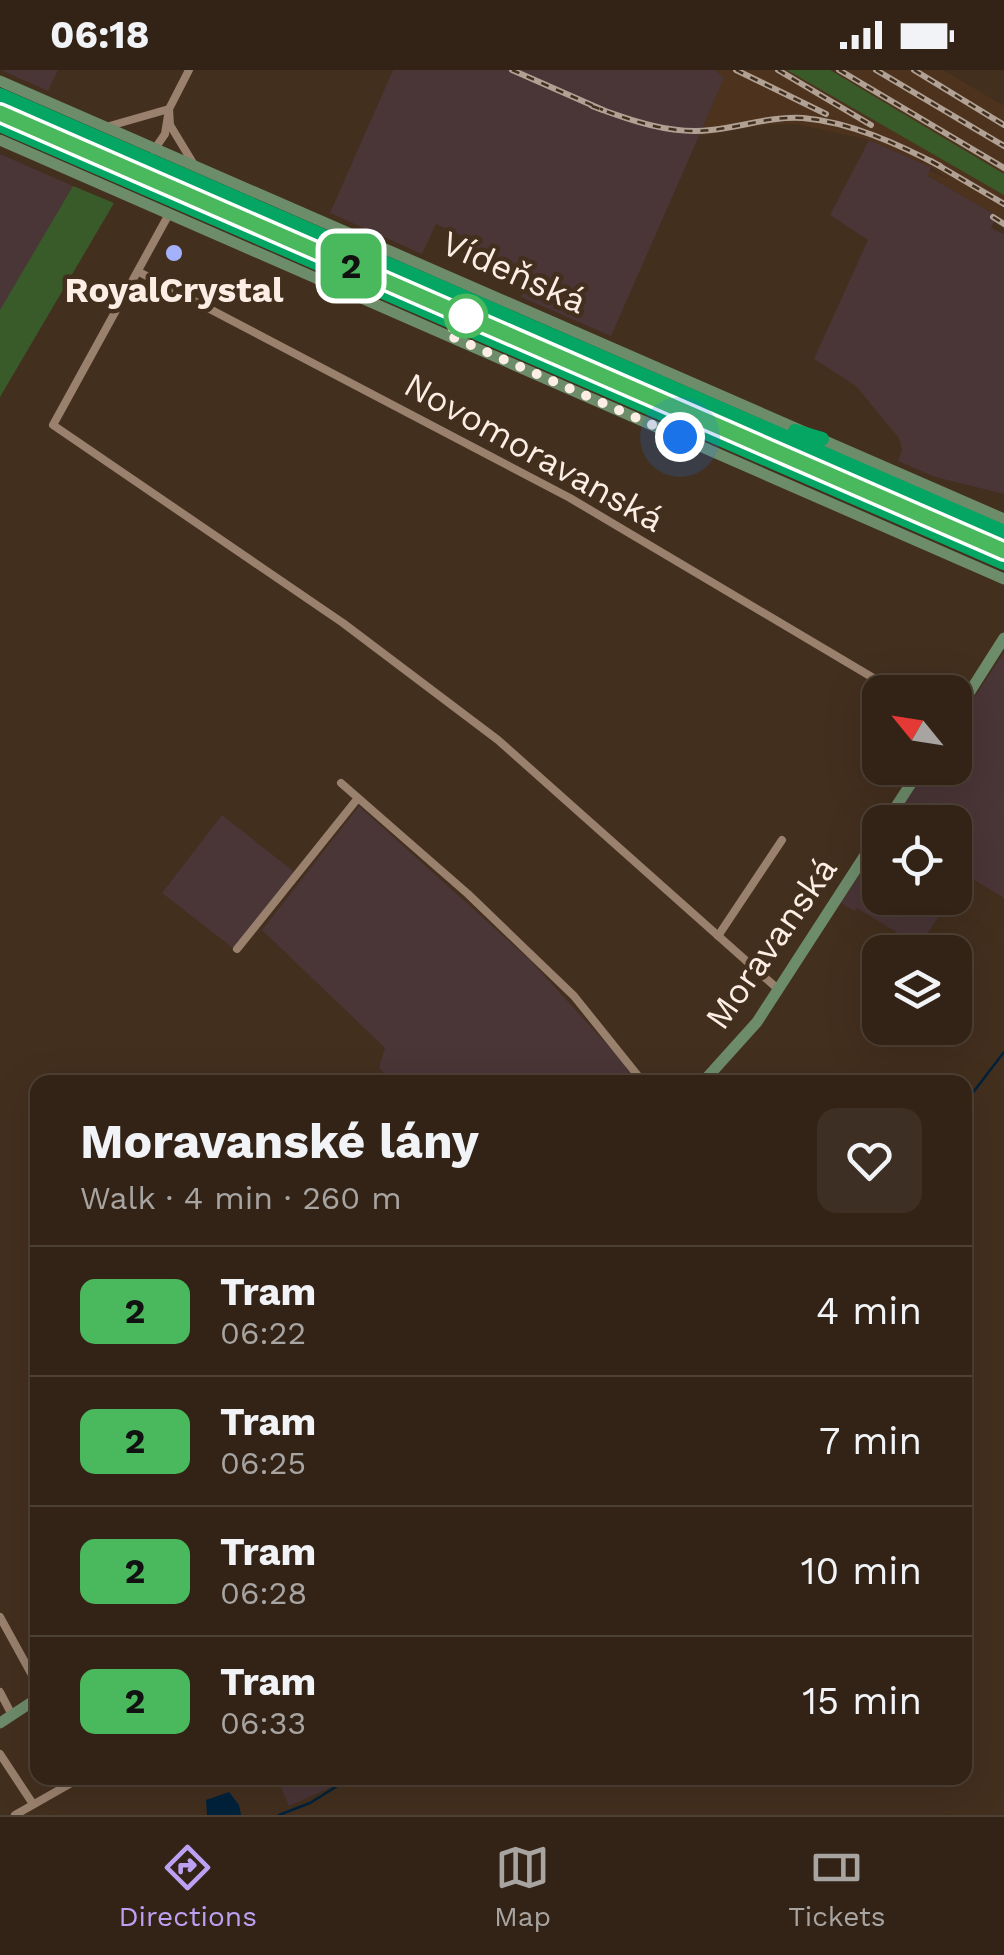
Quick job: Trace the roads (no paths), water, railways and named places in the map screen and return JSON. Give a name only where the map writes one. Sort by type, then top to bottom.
[{"type":"highway","name":"Vídeňská","points":[[0,95],[1004,532]]},
{"type":"highway","name":"Vídeňská","points":[[0,125],[1004,563]]},
{"type":"highway","points":[[677,388],[822,440]]},
{"type":"street","points":[[154,150],[165,134],[168,109],[189,70]]},
{"type":"street","name":"Vídeňská","points":[[0,81],[1004,519]]},
{"type":"street","points":[[105,127],[168,109]]},
{"type":"street","points":[[168,109],[170,125],[196,167]]},
{"type":"street","points":[[0,140],[1004,579]]},
{"type":"street","points":[[169,214],[53,424],[343,623],[498,740],[779,990]]},
{"type":"street","name":"Novomoravanská","points":[[139,272],[570,498],[868,675]]},
{"type":"street","points":[[972,688],[1004,638]]},
{"type":"street","points":[[341,783],[468,894],[574,996],[637,1075]]},
{"type":"street","points":[[238,948],[358,798]]},
{"type":"street","points":[[718,936],[782,840]]},
{"type":"street","name":"Moravanská","points":[[710,1075],[779,990],[862,860]]},
{"type":"street","points":[[0,1618],[30,1672]]},
{"type":"street","points":[[0,1692],[12,1715]]},
{"type":"street","points":[[0,1724],[30,1703]]},
{"type":"street","points":[[0,1754],[33,1804]]},
{"type":"street","points":[[15,1815],[67,1785]]},
{"type":"water","points":[[229,1792],[241,1815],[207,1815],[206,1800]]},
{"type":"waterway","points":[[972,1094],[1004,1052]]},
{"type":"waterway","points":[[279,1815],[310,1803],[339,1785]]},
{"type":"tram line","points":[[0,112],[1004,551]]},
{"type":"tram line","name":"2","points":[[0,113],[1004,551]]},
{"type":"railway","points":[[512,70],[603,110]]},
{"type":"railway","points":[[736,70],[826,114]]},
{"type":"railway","points":[[778,70],[871,125]]},
{"type":"railway","points":[[839,70],[1004,168]]},
{"type":"railway","points":[[876,70],[1004,146]]},
{"type":"railway","points":[[914,70],[1004,125]]},
{"type":"railway","points":[[592,106],[635,121],[696,131],[779,119],[821,120],[873,135],[940,166]]},
{"type":"railway","points":[[931,161],[1004,204]]},
{"type":"railway","points":[[993,217],[1004,224]]},
{"type":"place","name":"RoyalCrystal","points":[[174,253]]}]
